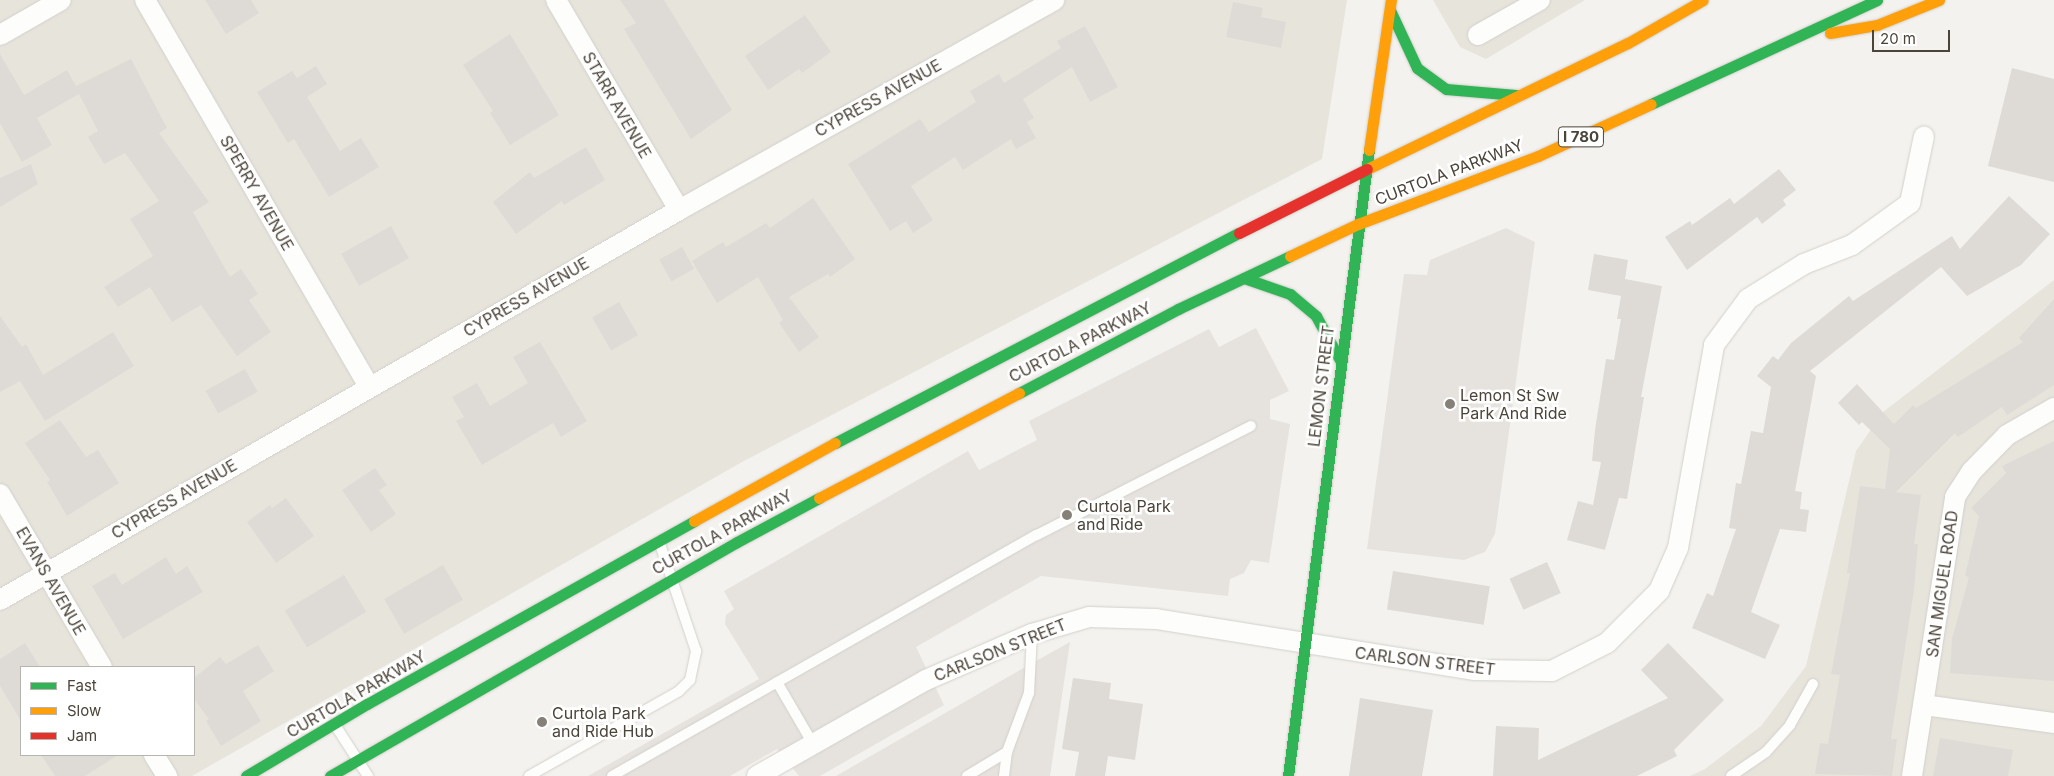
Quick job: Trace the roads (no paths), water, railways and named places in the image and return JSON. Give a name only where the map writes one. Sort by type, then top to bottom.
[{"type":"main road","name":"CURTOLA PARKWAY","points":[[246,776],[658,539],[949,382],[1367,169],[1628,43],[1703,0]]},
{"type":"main road","name":"CURTOLA PARKWAY","points":[[330,776],[672,578],[943,431],[1244,278],[1358,224],[1538,156],[1877,0]]},
{"type":"main road","points":[[1798,38],[1877,25],[1939,0]]},
{"type":"main road","points":[[1390,5],[1417,68],[1446,89],[1477,94],[1522,95]]},
{"type":"main road","name":"LEMON STREET","points":[[1288,776],[1340,360],[1390,5]]},
{"type":"main road","points":[[1244,278],[1290,294],[1316,316],[1340,360]]},
{"type":"street","points":[[0,34],[61,0]]},
{"type":"street","name":"SPERRY AVENUE","points":[[145,0],[369,387]]},
{"type":"street","name":"STARR AVENUE","points":[[556,0],[679,210]]},
{"type":"street","name":"CYPRESS AVENUE","points":[[0,600],[679,210],[1054,0]]},
{"type":"street","points":[[1478,35],[1540,0]]},
{"type":"street","name":"CARLSON STREET","points":[[756,776],[926,680],[1064,622],[1114,616],[1156,619],[1305,645],[1474,670],[1552,671],[1607,643],[1659,591],[1678,548],[1714,345],[1748,299],[1804,264],[1852,245],[1910,203],[1924,136]]},
{"type":"street","name":"SAN MIGUEL ROAD","points":[[1912,776],[1955,497],[1972,471],[2007,435],[2054,408]]},
{"type":"street","name":"EVANS AVENUE","points":[[0,494],[101,666]]},
{"type":"street","points":[[1924,704],[2054,723]]},
{"type":"street","points":[[155,756],[167,776]]},
{"type":"lane","points":[[612,776],[1037,535],[1251,426]]},
{"type":"lane","points":[[528,776],[679,691],[690,680],[696,651],[658,539]]},
{"type":"lane","points":[[1004,776],[1007,752],[1029,693],[1032,634]]},
{"type":"lane","points":[[777,682],[813,744]]},
{"type":"lane","points":[[1731,776],[1766,752],[1790,725],[1813,684]]},
{"type":"lane","points":[[335,725],[368,776]]},
{"type":"lane","points":[[967,776],[1007,752]]},
{"type":"place","name":"Lemon St Sw Park And Ride","points":[[1450,404]]},
{"type":"place","name":"Curtola Park and Ride","points":[[1067,515]]},
{"type":"place","name":"Curtola Park and Ride Hub","points":[[542,722]]}]
